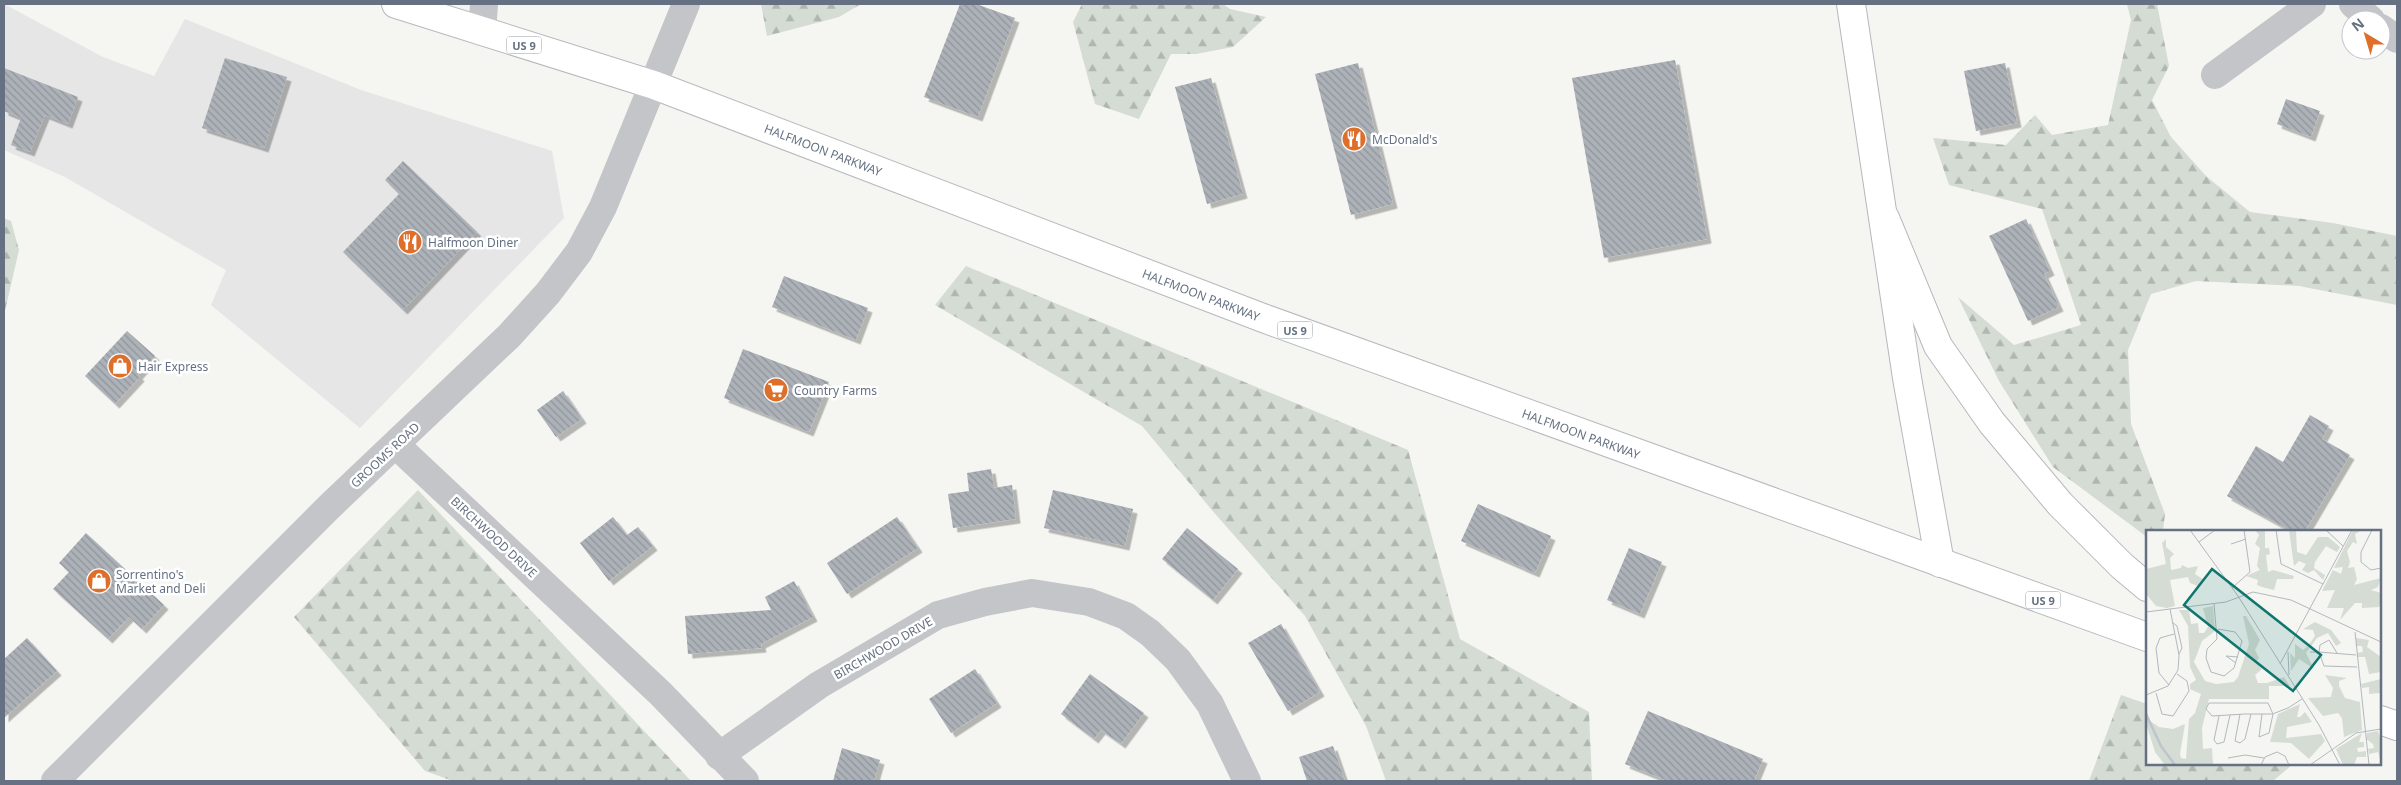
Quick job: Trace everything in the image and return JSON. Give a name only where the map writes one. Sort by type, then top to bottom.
[{"type":"main road","name":"HALFMOON PARKWAY","points":[[396,4],[654,85],[1263,318],[2146,637]]},
{"type":"main road","points":[[1850,4],[1885,218],[1907,378],[1940,563]]},
{"type":"main road","points":[[1885,218],[1938,346],[1992,423],[2060,504],[2122,566],[2146,586]]},
{"type":"main road","points":[[2381,720],[2397,726]]},
{"type":"street","points":[[482,32],[484,4]]},
{"type":"street","name":"GROOMS ROAD","points":[[55,781],[329,507],[509,336],[548,293],[579,252],[603,207],[686,4]]},
{"type":"street","points":[[2215,75],[2312,4]]},
{"type":"street","name":"BIRCHWOOD DRIVE","points":[[396,445],[662,694],[719,756],[745,781]]},
{"type":"street","name":"BIRCHWOOD DRIVE","points":[[719,756],[819,685],[938,615],[985,602],[1032,594],[1089,602],[1126,616],[1150,634],[1178,660],[1210,704],[1247,781]]},
{"type":"shaded area","points":[[4,4],[103,57],[154,76],[185,19],[361,90],[552,151],[564,218],[360,428],[211,305],[226,270],[65,177],[4,150]]},
{"type":"green space","points":[[761,4],[861,4],[839,17],[767,36]]},
{"type":"green space","points":[[1082,4],[1223,4],[1230,9],[1266,17],[1233,47],[1196,54],[1171,54],[1139,119],[1095,104],[1073,22]]},
{"type":"green space","points":[[2127,4],[2157,4],[2169,66],[2152,100],[2171,137],[2206,176],[2250,212],[2333,223],[2397,236],[2397,305],[2299,286],[2196,281],[2151,294],[2128,350],[2131,424],[2165,514],[2163,530],[2146,530],[2146,536],[2053,467],[1999,381],[1958,297],[2014,345],[2081,325],[2042,209],[1949,185],[1933,138],[2006,145],[2035,115],[2052,135],[2108,125],[2131,20]]},
{"type":"green space","points":[[4,218],[11,221],[19,250],[4,315]]},
{"type":"green space","points":[[966,266],[1408,450],[1460,639],[1589,712],[1592,781],[1386,781],[1366,726],[1305,616],[1211,509],[1142,426],[935,305]]},
{"type":"green space","points":[[418,490],[691,781],[453,781],[425,771],[294,617]]},
{"type":"green space","points":[[2121,695],[2146,704],[2146,765],[2292,765],[2273,781],[2089,781]]},
{"type":"building","points":[[960,4],[976,4],[1015,18],[978,117],[924,97]]},
{"type":"building","points":[[225,58],[287,77],[264,148],[202,128]]},
{"type":"building","points":[[1675,60],[1707,239],[1604,258],[1572,78]]},
{"type":"building","name":"McDonald's","points":[[1358,63],[1393,204],[1351,215],[1315,74]]},
{"type":"building","points":[[2005,63],[2017,123],[1976,131],[1964,71]]},
{"type":"building","points":[[4,68],[78,97],[68,124],[45,115],[30,152],[11,145],[21,118],[4,111]]},
{"type":"building","points":[[1211,78],[1243,194],[1207,204],[1175,87]]},
{"type":"building","points":[[2286,99],[2320,111],[2311,137],[2277,124]]},
{"type":"building","name":"Halfmoon Diner","points":[[403,161],[477,232],[403,310],[343,252],[399,194],[385,180]]},
{"type":"building","points":[[2026,219],[2050,271],[2044,274],[2059,307],[2028,321],[1989,236]]},
{"type":"building","points":[[784,276],[868,308],[856,340],[772,307]]},
{"type":"building","name":"Hair Express","points":[[127,331],[155,356],[138,375],[140,377],[115,404],[85,376]]},
{"type":"building","name":"Country Farms","points":[[743,349],[829,382],[809,432],[724,398]]},
{"type":"building","points":[[563,391],[582,419],[556,437],[537,410]]},
{"type":"building","points":[[2310,415],[2329,426],[2322,439],[2350,455],[2306,530],[2289,530],[2227,496],[2256,446],[2283,462]]},
{"type":"building","points":[[991,469],[994,488],[1012,485],[1016,519],[953,528],[948,494],[969,491],[967,473]]},
{"type":"building","points":[[1053,490],[1133,509],[1125,546],[1044,528]]},
{"type":"building","points":[[1478,504],[1551,536],[1535,573],[1461,541]]},
{"type":"building","points":[[613,517],[627,535],[638,527],[653,546],[609,581],[580,543]]},
{"type":"building","points":[[897,517],[918,548],[847,594],[827,563]]},
{"type":"building","points":[[1187,528],[1238,569],[1213,600],[1162,559]]},
{"type":"building","name":"Sorrentino's Market and Deli","points":[[86,533],[164,605],[142,629],[129,617],[108,639],[53,589],[69,572],[59,563]]},
{"type":"building","points":[[1629,548],[1662,562],[1640,614],[1607,600]]},
{"type":"building","points":[[794,581],[813,617],[761,644],[762,648],[688,654],[685,616],[771,610],[765,597]]},
{"type":"building","points":[[1281,624],[1320,692],[1288,711],[1248,643]]},
{"type":"building","points":[[27,638],[57,671],[4,718],[4,659]]},
{"type":"building","points":[[975,669],[997,703],[951,733],[929,699]]},
{"type":"building","points":[[1090,674],[1144,713],[1121,744],[1101,730],[1094,739],[1061,714]]},
{"type":"building","points":[[1648,711],[1763,759],[1754,781],[1668,781],[1625,764]]},
{"type":"building","points":[[1333,746],[1345,781],[1307,781],[1299,757]]},
{"type":"building","points":[[842,748],[880,760],[874,781],[833,781]]},
{"type":"place","name":"McDonald's","points":[[1354,139]]},
{"type":"place","name":"Halfmoon Diner","points":[[410,242]]},
{"type":"place","name":"Hair Express","points":[[120,366]]},
{"type":"place","name":"Country Farms","points":[[776,390]]},
{"type":"place","name":"Sorrentino's Market and Deli","points":[[99,581]]}]
